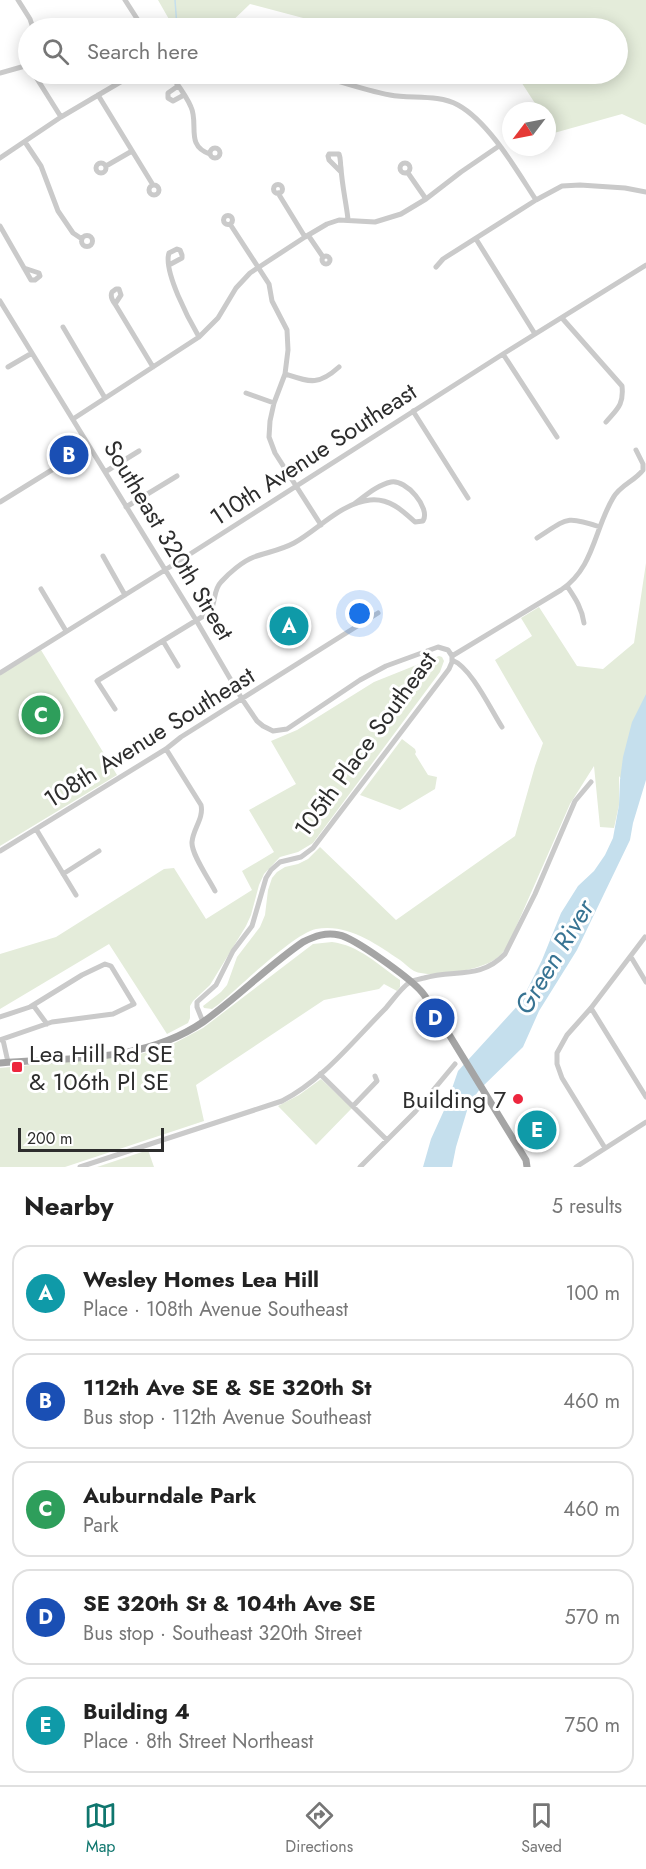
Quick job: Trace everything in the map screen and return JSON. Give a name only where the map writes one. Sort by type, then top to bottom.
[{"type":"main road","points":[[0,1063],[105,1056],[137,1051],[167,1041],[203,1022],[296,948],[320,935],[337,934],[364,947],[411,982],[424,995],[526,1164],[529,1161],[532,1167]]},
{"type":"street","points":[[18,0],[29,18]]},
{"type":"street","points":[[125,0],[137,18]]},
{"type":"street","points":[[0,73],[18,68]]},
{"type":"street","points":[[40,84],[61,117]]},
{"type":"street","points":[[0,158],[61,117],[117,84]]},
{"type":"street","points":[[348,84],[378,93],[441,100],[455,104],[477,120],[499,146],[536,200]]},
{"type":"street","points":[[184,95],[173,101],[168,98],[168,93],[178,86],[184,95],[193,110],[196,142],[204,152],[210,154]]},
{"type":"street","points":[[98,95],[153,185]]},
{"type":"street","points":[[25,142],[41,166],[58,211],[73,232],[82,239]]},
{"type":"street","points":[[73,419],[199,337],[218,318],[242,281],[307,236],[330,222],[348,219],[365,222],[384,221],[400,214],[426,199],[499,146]]},
{"type":"street","points":[[106,166],[132,151]]},
{"type":"street","points":[[341,172],[348,219]]},
{"type":"street","points":[[408,172],[426,199]]},
{"type":"street","points":[[436,267],[443,259],[558,188],[570,185],[625,188],[646,192]]},
{"type":"street","points":[[279,193],[323,257]]},
{"type":"street","points":[[230,224],[268,284],[272,301],[287,330],[288,350],[285,374],[274,403],[269,429],[271,441],[275,453],[321,525]]},
{"type":"street","points":[[0,226],[24,268]]},
{"type":"street","points":[[476,238],[535,334]]},
{"type":"street","points":[[169,265],[182,306],[199,337]]},
{"type":"street","name":"110th Avenue Southeast","points":[[0,673],[646,266]]},
{"type":"street","name":"Southeast 320th Street","points":[[0,301],[242,699],[263,726],[273,731],[284,730],[295,725],[360,680],[386,666],[438,647],[448,650],[452,658]]},
{"type":"street","points":[[115,304],[153,368]]},
{"type":"street","points":[[562,318],[622,386],[624,398],[606,422]]},
{"type":"street","points":[[63,327],[105,398]]},
{"type":"street","points":[[8,368],[32,353]]},
{"type":"street","points":[[503,354],[557,437]]},
{"type":"street","points":[[285,374],[308,382],[316,381],[327,378],[339,367]]},
{"type":"street","points":[[246,393],[274,403]]},
{"type":"street","points":[[414,411],[468,498]]},
{"type":"street","points":[[0,502],[89,447]]},
{"type":"street","points":[[502,727],[468,672],[452,658],[567,586],[577,577],[615,495],[625,484],[642,472],[644,467],[636,450]]},
{"type":"street","points":[[105,472],[139,451]]},
{"type":"street","points":[[126,507],[177,476]]},
{"type":"street","points":[[115,709],[97,681],[212,609],[219,584],[248,560],[284,548],[376,488],[392,482],[405,485],[415,495],[426,514],[423,521],[415,522],[396,506],[379,500],[354,504]]},
{"type":"street","points":[[537,538],[570,519],[600,527]]},
{"type":"street","points":[[103,556],[125,595]]},
{"type":"street","points":[[567,586],[579,604],[584,623]]},
{"type":"street","points":[[41,588],[66,631]]},
{"type":"street","name":"108th Avenue Southeast","points":[[0,851],[166,749],[181,737],[378,613]]},
{"type":"street","points":[[163,641],[178,666]]},
{"type":"street","name":"105th Place Southeast","points":[[203,1022],[197,1002],[216,985],[233,951],[252,926],[266,878],[271,870],[280,862],[305,854],[317,844],[444,676],[451,666],[452,658]]},
{"type":"street","points":[[166,749],[201,804],[200,819],[192,846],[215,891]]},
{"type":"street","points":[[80,1167],[282,1101],[302,1090],[320,1074],[411,982],[433,975],[464,974],[483,970],[498,962],[506,954],[535,894],[575,801],[591,783]]},
{"type":"street","points":[[36,830],[76,895]]},
{"type":"street","points":[[63,874],[99,852]]},
{"type":"street","points":[[605,1148],[563,1081],[557,1064],[558,1050],[567,1035],[591,1008],[645,937]]},
{"type":"street","points":[[630,957],[646,981]]},
{"type":"street","points":[[0,1017],[33,1005],[82,975],[107,963],[117,974],[134,1004],[112,1014],[47,1024],[2,1040],[8,1062]]},
{"type":"street","points":[[33,1005],[47,1024]]},
{"type":"street","points":[[591,1008],[646,1096]]},
{"type":"street","points":[[360,1167],[415,1112],[455,1064]]},
{"type":"street","points":[[320,1074],[387,1140]]},
{"type":"street","points":[[353,1106],[377,1081],[375,1076]]},
{"type":"street","points":[[576,1167],[646,1122]]},
{"type":"green space","points":[[158,0],[646,0],[646,125],[622,114],[556,132],[556,102],[534,102],[522,84],[628,84],[628,18],[303,18],[250,4],[235,18],[168,18]]},
{"type":"green space","points":[[646,563],[646,720],[626,785],[619,776],[619,805],[614,828],[600,827],[594,766],[570,804],[509,943],[501,955],[487,964],[467,970],[443,974],[422,973],[414,971],[360,936],[339,929],[316,929],[294,940],[281,950],[212,1009],[204,1008],[203,1006],[227,985],[237,957],[260,927],[265,915],[272,878],[285,867],[308,859],[320,847],[396,920],[515,836],[543,743],[495,660],[532,636],[521,618],[539,607],[577,666],[603,669],[634,643]]},
{"type":"green space","points":[[41,650],[117,775],[0,846],[0,675]]},
{"type":"green space","points":[[439,656],[444,661],[440,672],[313,843],[298,852],[280,857],[264,874],[246,926],[210,985],[190,1006],[188,1023],[167,1034],[109,944],[0,1009],[0,954],[56,937],[164,869],[174,868],[206,919],[252,890],[242,871],[274,852],[249,810],[296,784],[271,741],[297,730],[374,682]]},
{"type":"green space","points":[[402,739],[415,749],[415,754],[428,775],[437,777],[435,789],[400,810],[360,795]]},
{"type":"green space","points":[[332,942],[351,947],[368,956],[400,980],[400,987],[397,991],[384,984],[379,989],[324,1000],[196,1085],[204,1121],[65,1167],[0,1167],[0,1068],[137,1055],[171,1045],[203,1028],[313,944]]},
{"type":"green space","points":[[321,1079],[352,1108],[316,1145],[278,1106],[299,1095]]},
{"type":"green space","points":[[148,1150],[154,1167],[97,1167]]},
{"type":"water","name":"Green River","points":[[646,694],[646,780],[630,840],[577,950],[539,1011],[523,1047],[480,1089],[469,1104],[452,1167],[423,1167],[431,1139],[458,1071],[521,1002],[542,960],[561,913],[578,886],[594,871],[605,855],[613,838],[619,805],[623,757],[632,722]]},
{"type":"waterway","points":[[175,0],[176,18]]},
{"type":"place","name":"112th Ave SE & SE 320th St","points":[[69,455]]},
{"type":"place","name":"Wesley Homes Lea Hill","points":[[289,626]]},
{"type":"place","name":"Auburndale Park","points":[[41,715]]},
{"type":"place","name":"SE 320th St & 104th Ave SE","points":[[435,1018]]},
{"type":"place","name":"Lea Hill Rd SE & 106th Pl SE","points":[[17,1067]]},
{"type":"place","name":"Building 7","points":[[518,1099]]},
{"type":"place","name":"Building 4","points":[[537,1130]]}]
